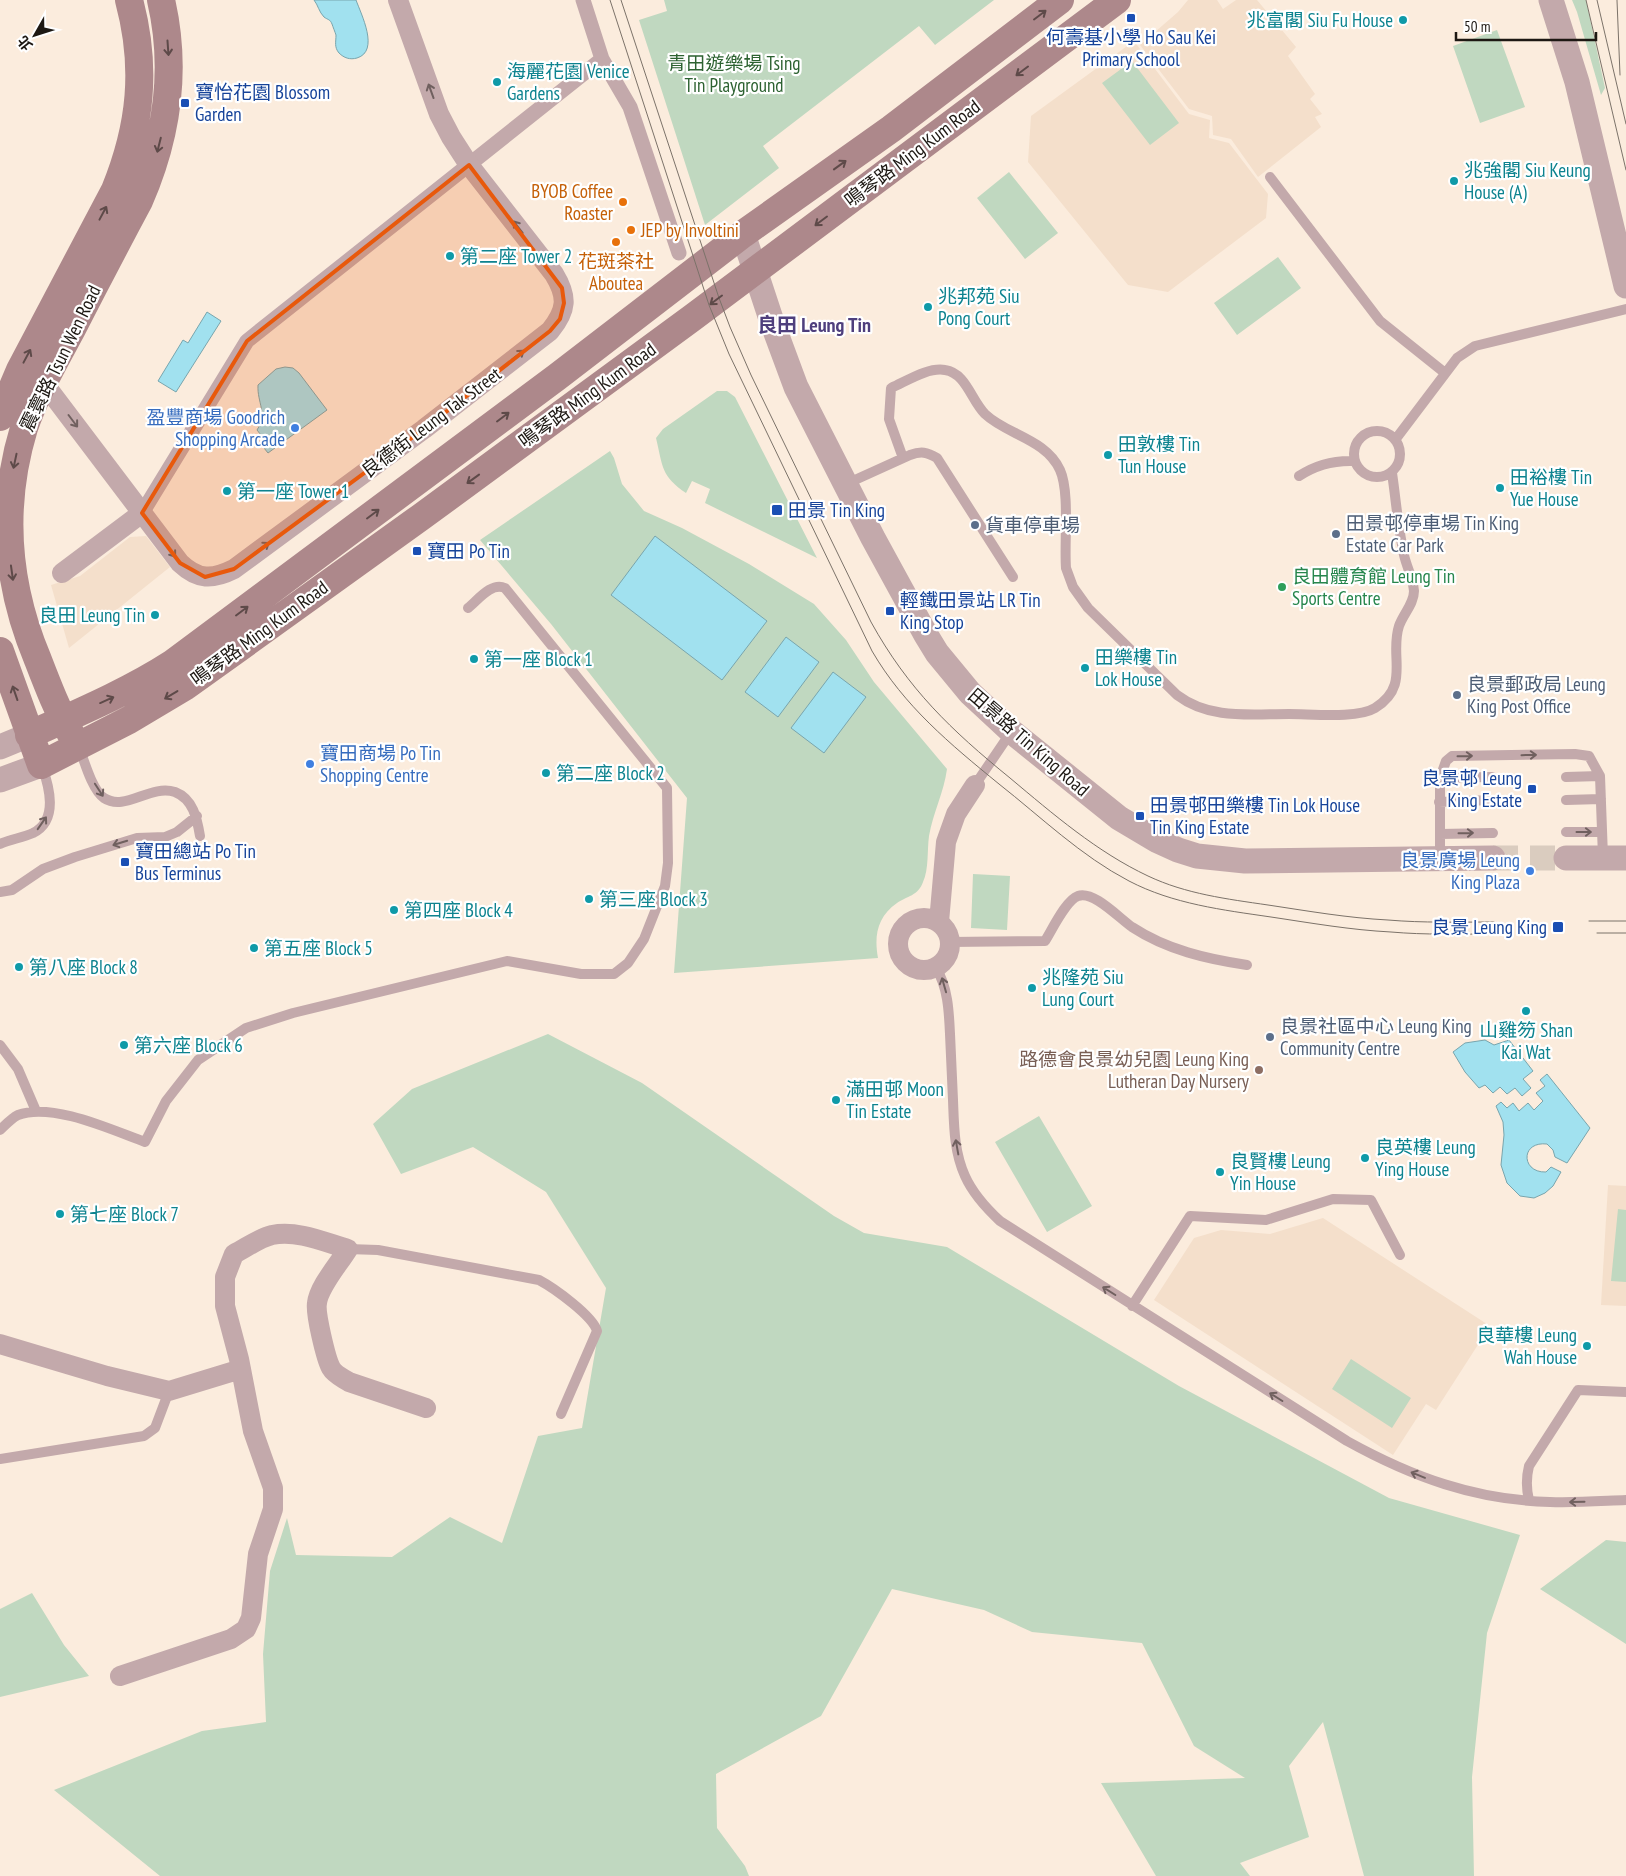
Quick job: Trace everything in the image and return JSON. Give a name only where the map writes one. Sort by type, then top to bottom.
[{"type":"main road","name":"震寰路 Tsun Wen Road","points":[[0,417],[5,386],[115,190],[125,166],[136,123],[140,88],[138,42],[129,0]]},
{"type":"main road","name":"震寰路 Tsun Wen Road","points":[[78,746],[62,720],[18,608],[9,553],[9,500],[17,451],[33,405],[139,202],[150,177],[158,151],[164,124],[170,70],[161,0]]},
{"type":"main road","name":"鳴琴路 Ming Kum Road","points":[[29,735],[114,697],[173,663],[550,382],[743,234],[891,129],[1060,0]]},
{"type":"main road","name":"鳴琴路 Ming Kum Road","points":[[41,764],[129,720],[186,686],[421,517],[1117,0]]},
{"type":"main road","points":[[0,651],[41,764]]},
{"type":"street","name":"良德街 Leung Tak Street","points":[[44,382],[180,563],[189,571],[205,577],[221,576],[242,563],[424,429],[550,331],[560,319],[564,303],[562,288],[554,274],[469,165],[439,114],[398,0]]},
{"type":"street","points":[[583,0],[602,59],[630,107],[679,253]]},
{"type":"street","points":[[1551,0],[1577,82],[1626,286]]},
{"type":"street","points":[[62,573],[142,513],[247,341],[602,59]]},
{"type":"street","name":"田景路 Tin King Road","points":[[743,234],[796,387],[912,609],[937,653],[970,693],[1012,732],[1119,818],[1137,830],[1178,850],[1219,859],[1245,861],[1493,858]]},
{"type":"street","points":[[0,747],[29,735]]},
{"type":"street","points":[[0,780],[41,764]]},
{"type":"street","points":[[939,922],[946,842],[956,814],[975,785]]},
{"type":"street","points":[[1566,858],[1614,857]]},
{"type":"street","points":[[922,917],[931,918],[939,922],[946,928],[950,942],[948,955],[943,962],[936,968],[927,970],[918,970],[908,965],[898,950],[897,941],[905,925],[913,919],[922,917]]},
{"type":"street","points":[[120,1676],[231,1639],[246,1629],[251,1618],[258,1554],[273,1509],[273,1488],[253,1431],[241,1369],[225,1306],[224,1277],[234,1254],[271,1236],[289,1234],[311,1238],[348,1249],[324,1286],[316,1303],[331,1369],[338,1376],[349,1382],[426,1408]]},
{"type":"street","points":[[0,1344],[107,1376],[169,1391],[241,1369]]},
{"type":"lane","points":[[1270,177],[1380,321],[1445,374]]},
{"type":"lane","points":[[1395,440],[1457,358],[1475,346],[1626,309]]},
{"type":"lane","points":[[903,458],[890,419],[891,388],[931,370],[947,370],[954,373],[960,377],[983,412],[994,421],[1048,452],[1060,470],[1065,488],[1066,568],[1068,577],[1080,598],[1186,702],[1204,711],[1230,714],[1353,715],[1374,709],[1389,696],[1397,678],[1396,642],[1399,625],[1414,594],[1412,576],[1404,556],[1392,473]]},
{"type":"lane","points":[[1383,432],[1395,440],[1400,453],[1397,467],[1392,473],[1378,478],[1364,473],[1355,461],[1354,453],[1356,446],[1364,436],[1370,433],[1383,432]]},
{"type":"lane","points":[[845,484],[903,458],[919,452],[928,452],[937,458],[1014,577]]},
{"type":"lane","points":[[1299,476],[1309,469],[1331,461],[1355,461]]},
{"type":"lane","points":[[0,1130],[16,1116],[36,1111],[61,1114],[145,1142],[166,1101],[198,1060],[246,1028],[293,1014],[507,961],[543,969],[581,974],[614,974],[628,963],[644,939],[665,886],[668,864],[667,788],[505,588],[493,587],[468,608]]},
{"type":"lane","points":[[975,785],[1012,732]]},
{"type":"lane","points":[[78,746],[90,776],[104,798],[118,802],[150,792],[166,790],[181,794],[192,806],[197,816],[200,836]]},
{"type":"lane","points":[[1440,858],[1440,778],[1446,761],[1452,756],[1575,754],[1589,756],[1600,776],[1602,832],[1614,857]]},
{"type":"lane","points":[[0,844],[36,832],[45,821],[51,799],[41,764]]},
{"type":"lane","points":[[1566,777],[1600,776]]},
{"type":"lane","points":[[1440,778],[1492,777]]},
{"type":"lane","points":[[1566,800],[1601,799]]},
{"type":"lane","points":[[1439,802],[1492,800]]},
{"type":"lane","points":[[1,895],[43,870],[75,857],[136,838],[165,837],[177,832],[197,816]]},
{"type":"lane","points":[[1566,832],[1602,832]]},
{"type":"lane","points":[[1440,834],[1493,833]]},
{"type":"lane","points":[[950,942],[1045,941],[1070,902],[1077,896],[1087,894],[1096,898],[1134,928],[1177,949],[1200,957],[1247,965]]},
{"type":"lane","points":[[936,968],[942,977],[946,989],[949,1015],[956,1146],[964,1175],[986,1208],[1000,1221],[1347,1441],[1384,1462],[1424,1478],[1465,1490],[1507,1498],[1549,1502],[1626,1500]]},
{"type":"lane","points":[[0,1045],[18,1069],[36,1111]]},
{"type":"lane","points":[[1132,1306],[1190,1216],[1266,1220],[1333,1199],[1371,1200],[1400,1255]]},
{"type":"lane","points":[[348,1249],[378,1250],[539,1280],[551,1286],[593,1321],[597,1331],[561,1414]]},
{"type":"lane","points":[[1529,1500],[1526,1489],[1526,1477],[1529,1466],[1578,1390],[1626,1392]]},
{"type":"lane","points":[[0,1459],[144,1436],[155,1428],[169,1391]]},
{"type":"highlighted area","points":[[469,165],[562,288],[564,303],[560,319],[550,331],[424,429],[234,569],[205,577],[180,563],[142,513],[247,341]]},
{"type":"shaded area","points":[[1188,0],[1217,0],[1223,9],[1236,0],[1257,0],[1296,47],[1288,56],[1315,94],[1310,99],[1322,114],[1315,117],[1321,127],[1258,177],[1231,139],[1213,135],[1212,116],[1189,109],[1140,45],[1178,12]]},
{"type":"shaded area","points":[[1134,41],[1189,114],[1210,120],[1209,138],[1229,143],[1268,194],[1266,218],[1168,292],[1128,285],[1028,162],[1031,116]]},
{"type":"shaded area","points":[[146,536],[170,567],[69,648],[51,585],[80,576],[130,537]]},
{"type":"shaded area","points":[[1608,1185],[1626,1186],[1626,1306],[1601,1305]]},
{"type":"shaded area","points":[[1323,1218],[1490,1326],[1436,1410],[1426,1404],[1393,1455],[1154,1300],[1194,1238],[1221,1230],[1270,1234]]},
{"type":"green space","name":"青田遊樂場 Tsing Tin Playground","points":[[664,0],[994,0],[935,45],[919,26],[763,146],[779,168],[705,225],[639,20],[667,11]]},
{"type":"green space","points":[[1572,0],[1586,0],[1605,88],[1601,95],[1577,12]]},
{"type":"green space","points":[[1497,30],[1525,107],[1480,123],[1453,46]]},
{"type":"green space","points":[[1132,61],[1179,123],[1150,145],[1102,83]]},
{"type":"green space","points":[[1009,172],[1058,233],[1025,259],[977,198]]},
{"type":"green space","points":[[1278,257],[1301,288],[1237,335],[1214,303]]},
{"type":"green space","points":[[717,391],[727,391],[735,397],[817,558],[705,503],[710,489],[692,481],[686,493],[667,476],[656,438],[663,429]]},
{"type":"green space","points":[[610,451],[622,484],[644,511],[682,528],[749,564],[814,604],[846,640],[874,682],[947,769],[929,836],[925,877],[918,890],[890,908],[885,914],[878,928],[876,942],[878,958],[674,973],[687,798],[551,624],[480,540]]},
{"type":"green space","points":[[973,874],[1010,876],[1007,930],[971,928]]},
{"type":"green space","points":[[548,1034],[642,1083],[834,1216],[864,1233],[947,1247],[1179,1386],[1389,1498],[1520,1535],[1487,1633],[1472,1777],[1474,1876],[1364,1876],[1323,1722],[1289,1766],[1309,1837],[1240,1863],[1250,1876],[1156,1876],[1101,1783],[1245,1778],[1194,1746],[1142,1643],[1032,1632],[984,1610],[892,1589],[821,1716],[716,1774],[717,1828],[745,1866],[749,1876],[160,1876],[54,1790],[202,1731],[266,1722],[263,1654],[270,1571],[287,1518],[296,1555],[392,1557],[450,1517],[502,1543],[538,1436],[582,1428],[606,1288],[546,1192],[473,1147],[401,1174],[373,1124],[412,1089]]},
{"type":"green space","points":[[1039,1116],[1092,1206],[1047,1232],[995,1142]]},
{"type":"green space","points":[[1618,1209],[1626,1210],[1626,1282],[1611,1281]]},
{"type":"green space","points":[[1351,1359],[1411,1398],[1392,1428],[1332,1389]]},
{"type":"green space","points":[[1606,1540],[1626,1542],[1626,1644],[1540,1589]]},
{"type":"green space","points":[[32,1593],[64,1645],[89,1676],[0,1697],[0,1609]]},
{"type":"water","points":[[314,0],[356,0],[367,32],[367,48],[364,54],[352,59],[345,57],[337,51],[336,35],[331,22],[322,15]]},
{"type":"water","points":[[207,312],[221,321],[176,392],[158,381],[183,340],[188,343]]},
{"type":"water","points":[[293,368],[299,373],[327,410],[268,453],[260,443],[264,439],[257,430],[262,418],[258,385],[276,369]]},
{"type":"water","points":[[655,536],[767,621],[722,680],[611,595]]},
{"type":"water","points":[[786,637],[819,662],[778,717],[745,692]]},
{"type":"water","points":[[833,672],[866,697],[824,753],[791,728]]},
{"type":"water","points":[[1485,1040],[1494,1045],[1509,1040],[1533,1071],[1523,1079],[1531,1088],[1522,1096],[1515,1088],[1507,1094],[1500,1087],[1493,1093],[1485,1085],[1479,1088],[1465,1072],[1453,1052],[1465,1043]]},
{"type":"water","points":[[1547,1074],[1590,1128],[1567,1163],[1555,1157],[1553,1150],[1547,1144],[1538,1144],[1532,1147],[1527,1157],[1528,1163],[1532,1168],[1546,1172],[1551,1167],[1561,1172],[1553,1186],[1545,1193],[1534,1198],[1520,1196],[1507,1183],[1501,1165],[1504,1135],[1503,1122],[1496,1106],[1501,1102],[1507,1108],[1513,1103],[1519,1111],[1528,1103],[1534,1110],[1543,1101],[1536,1093],[1545,1086],[1540,1080]]},
{"type":"tunnel","points":[[1493,858],[1566,858]]},
{"type":"tram line","points":[[610,0],[709,305],[729,354],[872,651],[913,707],[963,754],[1062,836],[1111,871],[1146,889],[1181,901],[1217,909],[1346,928],[1417,934],[1494,934]]},
{"type":"tram line","points":[[621,0],[719,298],[751,375],[871,622],[900,668],[932,707],[969,743],[1076,832],[1111,856],[1162,882],[1192,892],[1222,898],[1343,916],[1414,922],[1494,922]]},
{"type":"tram line","points":[[1586,0],[1626,170]]},
{"type":"tram line","points":[[1597,0],[1626,124]]},
{"type":"tram line","points":[[1617,0],[1620,75]]},
{"type":"tram line","points":[[1589,921],[1626,921]]},
{"type":"tram line","points":[[1597,933],[1626,933]]},
{"type":"place","name":"何壽基小學 Ho Sau Kei Primary School","points":[[1131,18]]},
{"type":"place","name":"兆富閣 Siu Fu House","points":[[1403,20]]},
{"type":"place","name":"海麗花園 Venice Gardens","points":[[497,82]]},
{"type":"place","name":"寶怡花園 Blossom Garden","points":[[185,103]]},
{"type":"place","name":"兆強閣 Siu Keung House (A)","points":[[1454,181]]},
{"type":"place","name":"BYOB Coffee Roaster","points":[[623,202]]},
{"type":"place","name":"JEP by Involtini","points":[[631,230]]},
{"type":"place","name":"花斑茶社 Aboutea","points":[[616,242]]},
{"type":"place","name":"第二座 Tower 2","points":[[450,256]]},
{"type":"place","name":"兆邦苑 Siu Pong Court","points":[[928,307]]},
{"type":"place","name":"盈豐商場 Goodrich Shopping Arcade","points":[[295,428]]},
{"type":"place","name":"田敦樓 Tin Tun House","points":[[1108,455]]},
{"type":"place","name":"田裕樓 Tin Yue House","points":[[1500,488]]},
{"type":"place","name":"第一座 Tower 1","points":[[227,491]]},
{"type":"place","name":"田景 Tin King","points":[[777,510]]},
{"type":"place","name":"貨車停車場","points":[[975,525]]},
{"type":"place","name":"田景邨停車場 Tin King Estate Car Park","points":[[1336,534]]},
{"type":"place","name":"寶田 Po Tin","points":[[417,551]]},
{"type":"place","name":"良田體育館 Leung Tin Sports Centre","points":[[1282,587]]},
{"type":"place","name":"輕鐵田景站 LR Tin King Stop","points":[[890,611]]},
{"type":"place","name":"良田 Leung Tin","points":[[155,615]]},
{"type":"place","name":"第一座 Block 1","points":[[474,659]]},
{"type":"place","name":"田樂樓 Tin Lok House","points":[[1085,668]]},
{"type":"place","name":"良景郵政局 Leung King Post Office","points":[[1457,695]]},
{"type":"place","name":"寶田商場 Po Tin Shopping Centre","points":[[310,764]]},
{"type":"place","name":"第二座 Block 2","points":[[546,773]]},
{"type":"place","name":"良景邨 Leung King Estate","points":[[1532,789]]},
{"type":"place","name":"田景邨田樂樓 Tin Lok House Tin King Estate","points":[[1140,816]]},
{"type":"place","name":"寶田總站 Po Tin Bus Terminus","points":[[125,862]]},
{"type":"place","name":"良景廣場 Leung King Plaza","points":[[1530,871]]},
{"type":"place","name":"第三座 Block 3","points":[[589,899]]},
{"type":"place","name":"第四座 Block 4","points":[[394,910]]},
{"type":"place","name":"良景 Leung King","points":[[1558,927]]},
{"type":"place","name":"第五座 Block 5","points":[[254,948]]},
{"type":"place","name":"第八座 Block 8","points":[[19,967]]},
{"type":"place","name":"兆隆苑 Siu Lung Court","points":[[1032,988]]},
{"type":"place","name":"山雞笏 Shan Kai Wat","points":[[1526,1011]]},
{"type":"place","name":"良景社區中心 Leung King Community Centre","points":[[1270,1037]]},
{"type":"place","name":"第六座 Block 6","points":[[124,1045]]},
{"type":"place","name":"路德會良景幼兒園 Leung King Lutheran Day Nursery","points":[[1259,1070]]},
{"type":"place","name":"滿田邨 Moon Tin Estate","points":[[836,1100]]},
{"type":"place","name":"良英樓 Leung Ying House","points":[[1365,1158]]},
{"type":"place","name":"良賢樓 Leung Yin House","points":[[1220,1172]]},
{"type":"place","name":"第七座 Block 7","points":[[60,1214]]},
{"type":"place","name":"良華樓 Leung Wah House","points":[[1587,1346]]},
{"type":"district","name":"良田 Leung Tin","points":[[814,325]]}]
